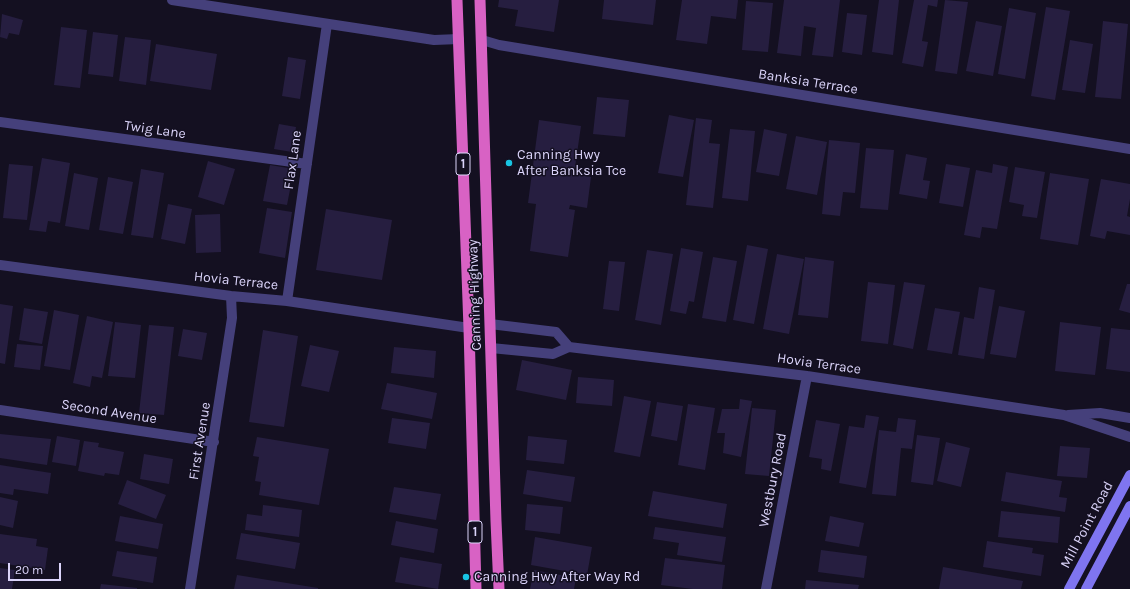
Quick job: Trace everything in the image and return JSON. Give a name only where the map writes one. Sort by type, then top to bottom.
[{"type":"highway","name":"Canning Highway","points":[[457,0],[470,328],[476,589]]},
{"type":"highway","name":"Canning Highway","points":[[480,0],[499,589]]},
{"type":"main road","name":"Mill Point Road","points":[[1069,589],[1130,475]]},
{"type":"main road","name":"Mill Point Road","points":[[1086,589],[1130,506]]},
{"type":"street","points":[[172,0],[434,40],[459,39]]},
{"type":"street","name":"Flax Lane","points":[[287,300],[327,24]]},
{"type":"street","name":"Banksia Terrace","points":[[482,40],[499,45],[1130,149]]},
{"type":"street","name":"Twig Lane","points":[[0,122],[307,164]]},
{"type":"street","name":"Hovia Terrace","points":[[0,265],[231,296],[287,300],[470,328]]},
{"type":"street","name":"First Avenue","points":[[190,589],[214,442],[232,318],[231,296]]},
{"type":"street","points":[[490,324],[556,332],[569,346],[553,354],[491,348]]},
{"type":"street","name":"Hovia Terrace","points":[[569,346],[807,376],[1064,415],[1130,437]]},
{"type":"street","name":"Westbury Road","points":[[766,589],[807,376]]},
{"type":"street","name":"Second Avenue","points":[[0,410],[214,442]]},
{"type":"street","name":"Hovia Terrace","points":[[1064,415],[1100,412],[1130,418]]},
{"type":"building","points":[[499,0],[559,0],[554,32],[515,26],[518,10],[498,7]]},
{"type":"building","points":[[604,0],[656,0],[653,25],[602,19]]},
{"type":"building","points":[[682,0],[738,0],[736,19],[711,16],[707,44],[676,40]]},
{"type":"building","points":[[784,0],[840,0],[833,57],[812,55],[816,28],[804,26],[801,56],[777,53]]},
{"type":"building","points":[[879,0],[899,0],[893,55],[872,52]]},
{"type":"building","points":[[914,0],[938,0],[937,7],[928,5],[922,41],[928,42],[923,67],[902,63]]},
{"type":"building","points":[[945,0],[968,2],[957,74],[935,71]]},
{"type":"building","points":[[746,1],[773,3],[768,52],[742,50]]},
{"type":"building","points":[[1046,7],[1070,11],[1055,100],[1031,96]]},
{"type":"building","points":[[1009,8],[1036,13],[1025,79],[998,74]]},
{"type":"building","points":[[847,13],[867,15],[862,55],[842,52]]},
{"type":"building","points":[[2,14],[23,20],[19,35],[9,33],[7,39],[0,37]]},
{"type":"building","points":[[976,21],[1002,26],[993,76],[966,71]]},
{"type":"building","points":[[1103,21],[1128,24],[1121,99],[1095,97]]},
{"type":"building","points":[[61,27],[87,30],[80,88],[54,85]]},
{"type":"building","points":[[93,32],[118,35],[113,77],[88,74]]},
{"type":"building","points":[[125,37],[151,40],[146,85],[119,81]]},
{"type":"building","points":[[1070,40],[1093,44],[1085,93],[1062,90]]},
{"type":"building","points":[[156,44],[217,54],[211,90],[150,81]]},
{"type":"building","points":[[288,57],[306,60],[300,99],[282,96]]},
{"type":"building","points":[[597,97],[629,100],[625,137],[593,134]]},
{"type":"building","points":[[669,115],[694,120],[683,177],[658,173]]},
{"type":"building","points":[[696,118],[712,120],[709,143],[720,144],[713,208],[686,205]]},
{"type":"building","points":[[539,120],[581,126],[574,174],[591,177],[587,208],[570,205],[569,209],[575,210],[568,257],[530,251],[536,204],[528,203]]},
{"type":"building","points":[[279,124],[296,127],[292,152],[274,149]]},
{"type":"building","points":[[730,129],[755,131],[748,201],[722,198]]},
{"type":"building","points":[[764,129],[787,134],[779,176],[756,172]]},
{"type":"building","points":[[796,136],[827,142],[817,195],[786,189]]},
{"type":"building","points":[[829,140],[860,143],[855,193],[843,192],[840,216],[822,214]]},
{"type":"building","points":[[866,148],[894,150],[888,210],[860,208]]},
{"type":"building","points":[[906,154],[927,158],[923,180],[930,181],[927,199],[899,194]]},
{"type":"building","points":[[42,158],[70,163],[60,223],[48,221],[46,232],[29,230]]},
{"type":"building","points":[[208,161],[235,169],[224,205],[198,197]]},
{"type":"building","points":[[9,164],[33,166],[27,220],[3,218]]},
{"type":"building","points":[[946,164],[970,168],[963,207],[939,203]]},
{"type":"building","points":[[993,164],[1008,167],[997,229],[982,227],[980,238],[964,235],[976,170],[992,173]]},
{"type":"building","points":[[270,165],[294,169],[287,205],[263,201]]},
{"type":"building","points":[[1015,167],[1045,172],[1037,218],[1022,216],[1024,205],[1009,202]]},
{"type":"building","points":[[141,169],[164,173],[153,238],[131,235]]},
{"type":"building","points":[[74,173],[98,178],[89,230],[65,226]]},
{"type":"building","points":[[1050,173],[1089,179],[1078,245],[1040,239]]},
{"type":"building","points":[[108,177],[133,182],[123,234],[99,230]]},
{"type":"building","points":[[1101,179],[1130,184],[1130,199],[1127,216],[1130,217],[1130,235],[1107,231],[1105,239],[1090,236]]},
{"type":"building","points":[[168,204],[192,209],[185,244],[161,239]]},
{"type":"building","points":[[267,208],[292,212],[285,258],[259,253]]},
{"type":"building","points":[[326,209],[392,220],[382,280],[316,270]]},
{"type":"building","points":[[220,214],[221,252],[196,253],[195,215]]},
{"type":"building","points":[[747,245],[768,249],[754,324],[733,320]]},
{"type":"building","points":[[681,248],[703,252],[694,302],[689,301],[686,314],[670,311]]},
{"type":"building","points":[[647,250],[673,254],[661,325],[635,320]]},
{"type":"building","points":[[777,254],[804,259],[789,334],[763,329]]},
{"type":"building","points":[[713,257],[737,261],[726,322],[702,318]]},
{"type":"building","points":[[805,257],[834,261],[828,318],[798,315]]},
{"type":"building","points":[[609,261],[625,262],[619,311],[603,309]]},
{"type":"building","points":[[868,282],[895,285],[888,344],[861,341]]},
{"type":"building","points":[[904,282],[925,285],[913,349],[893,345]]},
{"type":"building","points":[[1127,284],[1130,284],[1130,313],[1119,310]]},
{"type":"building","points":[[979,287],[995,290],[984,359],[958,355],[964,317],[974,319]]},
{"type":"building","points":[[0,304],[13,306],[5,364],[0,363]]},
{"type":"building","points":[[999,306],[1025,311],[1016,358],[990,354]]},
{"type":"building","points":[[24,308],[48,312],[42,344],[19,340]]},
{"type":"building","points":[[935,308],[960,312],[952,354],[927,350]]},
{"type":"building","points":[[54,310],[79,315],[70,370],[44,366]]},
{"type":"building","points":[[87,316],[113,322],[102,378],[92,376],[90,387],[73,383]]},
{"type":"building","points":[[115,322],[141,325],[135,378],[108,376]]},
{"type":"building","points":[[1060,322],[1101,327],[1095,375],[1055,371]]},
{"type":"building","points":[[149,325],[174,327],[164,415],[139,413]]},
{"type":"building","points":[[1111,328],[1130,330],[1130,372],[1106,369]]},
{"type":"building","points":[[183,329],[207,333],[202,360],[178,356]]},
{"type":"building","points":[[263,330],[298,336],[284,427],[249,422]]},
{"type":"building","points":[[17,344],[43,346],[40,370],[14,367]]},
{"type":"building","points":[[310,345],[339,351],[329,392],[301,386]]},
{"type":"building","points":[[394,347],[436,351],[434,378],[391,373]]},
{"type":"building","points":[[522,360],[572,370],[566,400],[516,390]]},
{"type":"building","points":[[578,377],[614,380],[612,406],[576,403]]},
{"type":"building","points":[[387,383],[437,393],[432,419],[381,409]]},
{"type":"building","points":[[624,396],[651,401],[640,457],[614,452]]},
{"type":"building","points":[[740,399],[752,401],[741,457],[723,453],[725,433],[717,433],[722,409],[739,409]]},
{"type":"building","points":[[657,402],[683,406],[677,441],[651,436]]},
{"type":"building","points":[[688,404],[715,408],[705,470],[678,465]]},
{"type":"building","points":[[752,408],[776,410],[769,476],[745,474]]},
{"type":"building","points":[[866,415],[879,417],[866,488],[839,483],[849,426],[864,428]]},
{"type":"building","points":[[392,418],[430,423],[426,449],[388,443]]},
{"type":"building","points":[[898,418],[916,420],[912,449],[901,448],[896,496],[872,494],[879,430],[896,432]]},
{"type":"building","points":[[816,420],[840,424],[831,471],[821,469],[822,459],[809,457]]},
{"type":"building","points":[[0,434],[51,439],[47,465],[0,458]]},
{"type":"building","points":[[917,435],[940,438],[933,485],[911,482]]},
{"type":"building","points":[[57,436],[80,440],[76,466],[52,462]]},
{"type":"building","points":[[528,436],[567,440],[564,464],[526,460]]},
{"type":"building","points":[[257,437],[329,449],[319,505],[259,495],[261,482],[255,481],[259,457],[253,456]]},
{"type":"building","points":[[84,441],[99,443],[98,447],[124,452],[119,475],[105,473],[104,476],[78,471]]},
{"type":"building","points":[[946,442],[970,448],[961,487],[937,481]]},
{"type":"building","points":[[1060,446],[1090,448],[1087,478],[1057,476]]},
{"type":"building","points":[[144,454],[173,459],[169,484],[140,479]]},
{"type":"building","points":[[0,465],[51,473],[48,494],[14,489],[13,495],[0,493]]},
{"type":"building","points":[[527,470],[575,477],[571,502],[523,494]]},
{"type":"building","points":[[1006,472],[1062,481],[1059,497],[1067,498],[1065,512],[1001,501]]},
{"type":"building","points":[[127,480],[166,495],[156,519],[118,504]]},
{"type":"building","points":[[394,487],[441,494],[436,520],[389,512]]},
{"type":"building","points":[[653,491],[727,504],[723,528],[648,516]]},
{"type":"building","points":[[0,497],[18,501],[13,528],[0,525]]},
{"type":"building","points":[[527,504],[563,507],[560,534],[525,530]]},
{"type":"building","points":[[263,505],[302,510],[299,537],[245,530],[247,514],[262,516]]},
{"type":"building","points":[[1001,511],[1060,517],[1058,543],[998,537]]},
{"type":"building","points":[[120,516],[163,524],[158,549],[115,541]]},
{"type":"building","points":[[830,516],[864,523],[859,547],[825,541]]},
{"type":"building","points":[[396,521],[438,529],[434,553],[391,545]]},
{"type":"building","points":[[655,527],[726,537],[722,562],[677,555],[679,543],[653,539]]},
{"type":"building","points":[[241,533],[300,543],[295,569],[236,559]]},
{"type":"building","points":[[0,534],[37,539],[36,546],[48,548],[45,570],[0,563]]},
{"type":"building","points":[[535,537],[592,547],[587,575],[531,565]]},
{"type":"building","points":[[987,541],[1033,548],[1032,553],[1044,555],[1041,576],[983,567]]},
{"type":"building","points":[[821,550],[867,556],[864,578],[818,572]]},
{"type":"building","points":[[117,551],[157,557],[153,583],[112,576]]},
{"type":"building","points":[[400,557],[442,564],[438,589],[395,582]]},
{"type":"building","points":[[665,558],[725,565],[722,589],[693,589],[661,585]]},
{"type":"building","points":[[943,567],[1023,581],[1021,589],[939,589]]},
{"type":"building","points":[[0,568],[15,570],[12,589],[0,589]]},
{"type":"building","points":[[534,570],[576,578],[574,589],[530,589]]},
{"type":"building","points":[[237,575],[318,588],[318,589],[234,589]]},
{"type":"building","points":[[806,580],[859,585],[858,589],[805,589]]},
{"type":"building","points":[[101,584],[137,588],[137,589],[100,589]]},
{"type":"place","name":"Canning Hwy After Banksia Tce","points":[[509,163]]},
{"type":"place","name":"Canning Hwy After Way Rd","points":[[466,577]]}]
